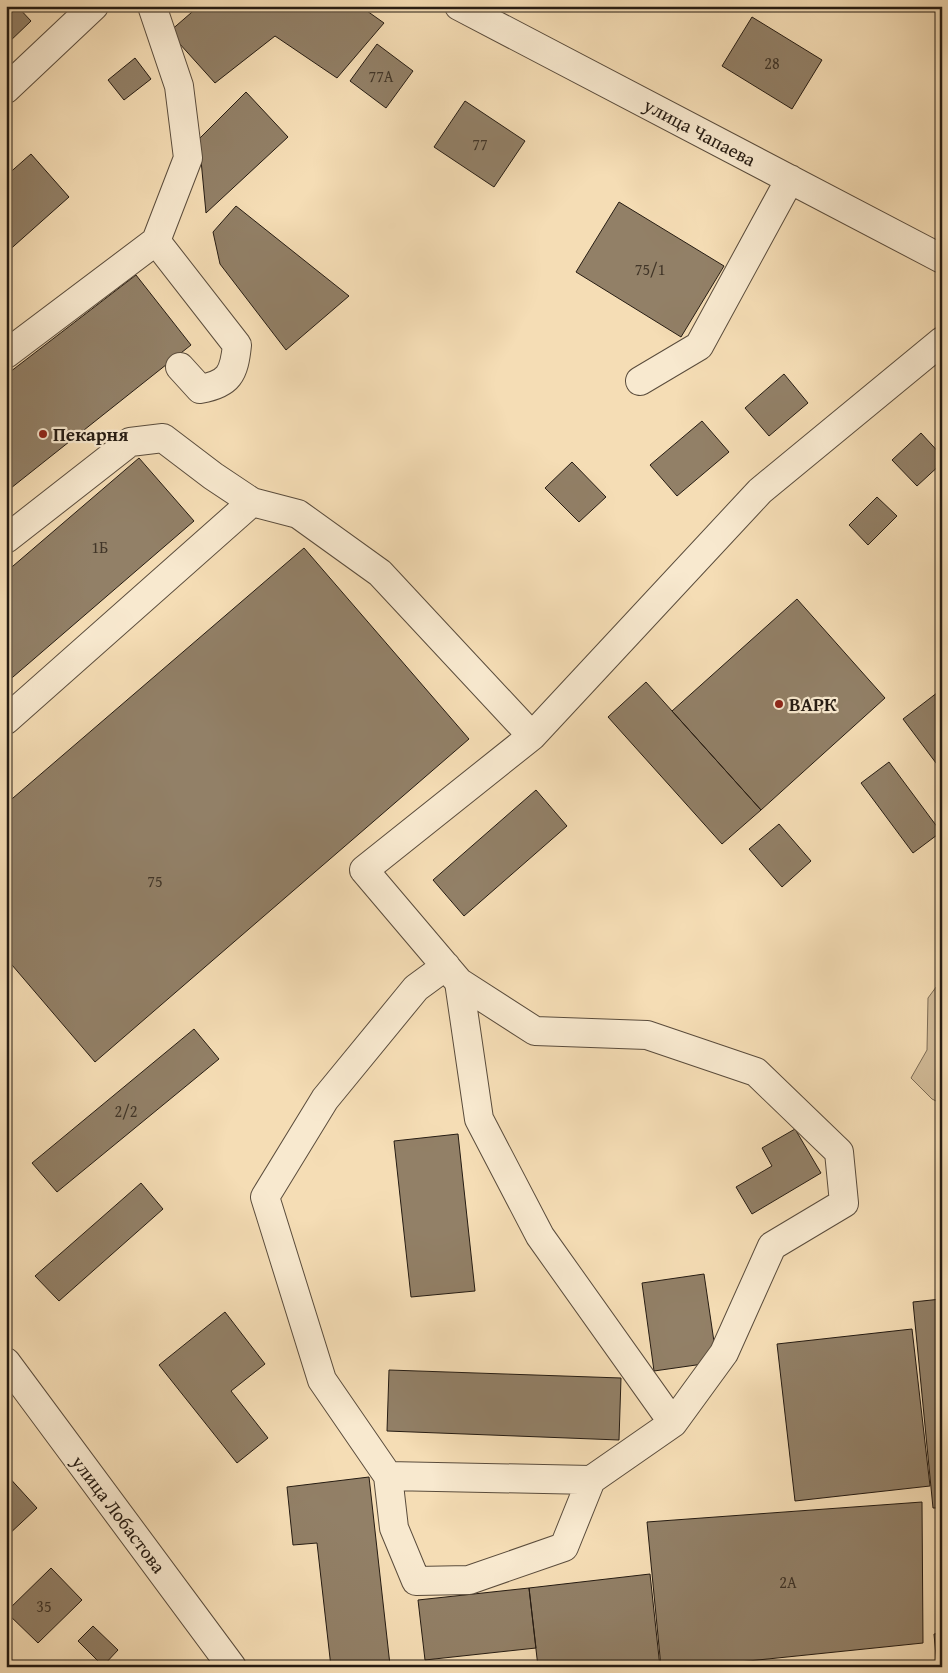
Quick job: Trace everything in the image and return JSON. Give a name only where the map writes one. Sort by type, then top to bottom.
[{"type":"street","points":[[6,89],[94,6]]},
{"type":"street","points":[[6,354],[156,241],[188,158],[179,86],[152,6]]},
{"type":"street","name":"улица Чапаева","points":[[459,6],[942,259]]},
{"type":"street","points":[[640,381],[699,346],[790,179]]},
{"type":"street","points":[[156,241],[237,345],[234,368],[219,386],[200,389],[180,367]]},
{"type":"street","points":[[453,974],[416,988],[325,1099],[265,1197],[322,1380],[388,1476],[394,1528],[416,1581],[469,1580],[564,1546],[591,1480],[673,1423],[724,1353],[772,1246],[844,1202],[839,1152],[756,1072],[647,1035],[535,1031],[453,974],[364,870],[532,736],[760,491],[942,341]]},
{"type":"street","points":[[6,539],[130,442],[163,438],[213,476],[252,502],[298,514],[380,573],[532,736]]},
{"type":"street","points":[[6,720],[252,502]]},
{"type":"street","points":[[453,974],[479,1119],[540,1236],[673,1423]]},
{"type":"street","name":"улица Лобастова","points":[[6,1362],[232,1667]]},
{"type":"street","points":[[388,1476],[591,1480]]},
{"type":"shaded area","points":[[942,979],[942,1104],[932,1099],[911,1078],[927,1050],[928,998]]},
{"type":"building","points":[[6,6],[17,6],[31,21],[7,44]]},
{"type":"building","points":[[199,6],[360,6],[384,23],[337,78],[275,36],[215,83],[169,32]]},
{"type":"building","points":[[752,17],[822,60],[792,109],[722,66]]},
{"type":"building","points":[[377,44],[413,71],[386,108],[350,81]]},
{"type":"building","points":[[135,58],[151,79],[124,100],[108,80]]},
{"type":"building","points":[[246,92],[288,137],[206,213],[199,139]]},
{"type":"building","points":[[465,101],[525,141],[494,187],[434,147]]},
{"type":"building","points":[[31,154],[69,197],[6,253],[6,176]]},
{"type":"building","points":[[619,202],[724,266],[681,337],[576,272]]},
{"type":"building","points":[[236,206],[349,296],[286,350],[220,264],[213,232]]},
{"type":"building","name":"Пекарня","points":[[136,275],[191,345],[6,492],[6,375]]},
{"type":"building","points":[[784,374],[808,403],[769,436],[745,408]]},
{"type":"building","points":[[702,421],[729,452],[677,496],[650,465]]},
{"type":"building","points":[[921,433],[942,456],[942,463],[917,486],[892,460]]},
{"type":"building","points":[[139,458],[194,521],[6,683],[6,572]]},
{"type":"building","points":[[572,462],[606,497],[579,522],[545,488]]},
{"type":"building","points":[[877,497],[897,516],[868,545],[849,525]]},
{"type":"building","points":[[304,548],[469,739],[95,1062],[6,958],[6,804]]},
{"type":"building","name":"ВАРК","points":[[797,599],[885,698],[761,810],[672,711]]},
{"type":"building","points":[[646,682],[761,810],[722,844],[608,717]]},
{"type":"building","points":[[942,689],[942,771],[903,719]]},
{"type":"building","points":[[889,762],[941,832],[913,853],[861,783]]},
{"type":"building","points":[[536,790],[567,826],[464,916],[433,880]]},
{"type":"building","points":[[779,824],[811,861],[782,887],[749,849]]},
{"type":"building","points":[[194,1029],[219,1059],[57,1192],[32,1163]]},
{"type":"building","points":[[795,1129],[821,1173],[752,1214],[736,1187],[772,1166],[762,1148]]},
{"type":"building","points":[[458,1134],[475,1291],[411,1297],[394,1141]]},
{"type":"building","points":[[141,1183],[163,1209],[59,1301],[35,1276]]},
{"type":"building","points":[[942,1260],[942,1508],[933,1508],[913,1302],[941,1299],[938,1261]]},
{"type":"building","points":[[704,1274],[717,1362],[654,1371],[642,1283]]},
{"type":"building","points":[[225,1312],[265,1364],[231,1391],[268,1438],[237,1463],[159,1365]]},
{"type":"building","points":[[912,1329],[930,1486],[795,1501],[777,1344]]},
{"type":"building","points":[[389,1370],[621,1378],[619,1440],[387,1431]]},
{"type":"building","points":[[6,1474],[37,1508],[6,1537]]},
{"type":"building","points":[[369,1477],[390,1665],[331,1667],[317,1543],[293,1545],[287,1487]]},
{"type":"building","points":[[922,1502],[923,1643],[690,1667],[661,1667],[647,1522]]},
{"type":"building","points":[[51,1568],[82,1600],[38,1643],[6,1612]]},
{"type":"building","points":[[650,1574],[660,1667],[538,1667],[529,1588]]},
{"type":"building","points":[[529,1588],[536,1648],[425,1660],[418,1600]]},
{"type":"building","points":[[93,1626],[118,1650],[103,1666],[78,1641]]},
{"type":"building","points":[[942,1633],[942,1667],[937,1667],[934,1634]]},
{"type":"place","name":"Пекарня","points":[[43,434]]},
{"type":"place","name":"ВАРК","points":[[779,704]]}]
